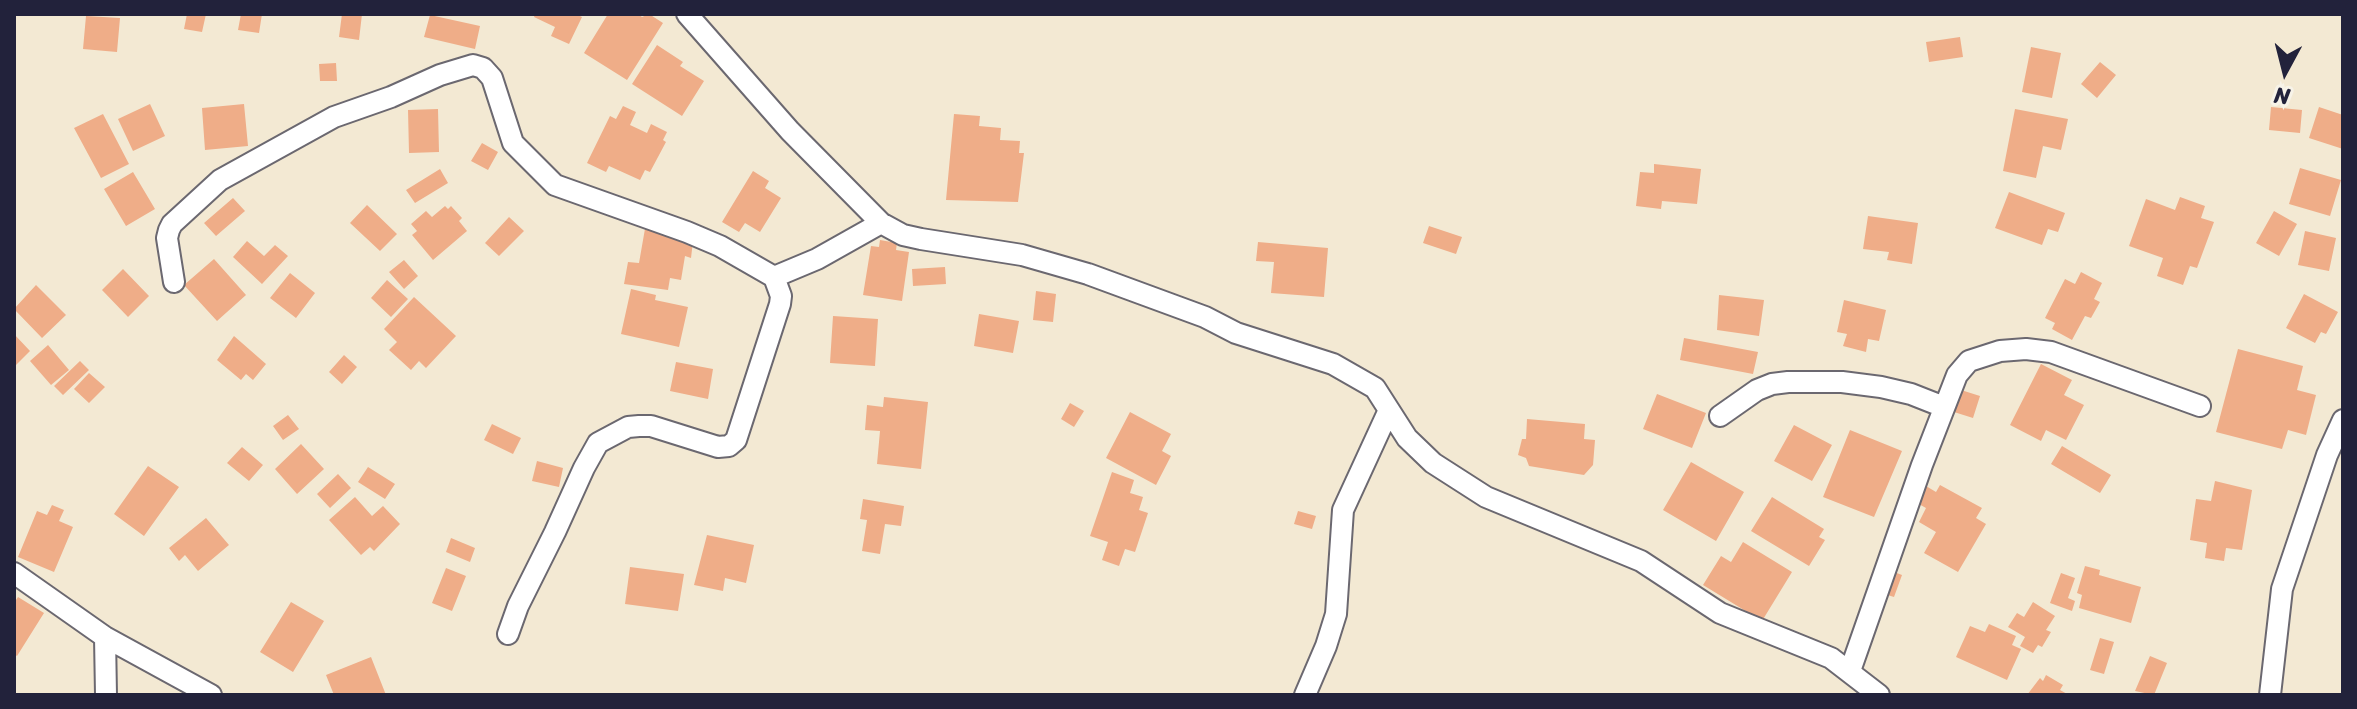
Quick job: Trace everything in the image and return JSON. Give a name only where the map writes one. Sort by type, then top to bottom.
[{"type":"street","points":[[687,14],[790,131],[881,223],[903,235],[1040,259],[1131,289],[1205,317],[1236,333],[1333,364],[1375,388],[1407,438],[1433,463],[1486,497],[1629,555],[1720,613],[1811,648],[1850,671],[1879,695]]},
{"type":"street","points":[[174,282],[167,238],[169,230],[220,180],[334,117],[473,65],[483,68],[492,78],[513,143],[555,185],[687,232],[720,246],[774,277],[781,296],[780,304],[736,440],[729,446],[718,447],[651,426],[639,426],[628,427],[598,443],[518,606],[508,634]]},
{"type":"street","points":[[774,277],[817,259],[881,223]]},
{"type":"street","points":[[1850,671],[1944,407],[1957,375],[1969,361],[2000,351],[2026,349],[2051,352],[2200,406]]},
{"type":"street","points":[[1720,416],[1757,390],[1788,382],[1842,382],[1881,387],[1911,394],[1944,407]]},
{"type":"street","points":[[1305,695],[1336,614],[1343,510],[1389,410]]},
{"type":"street","points":[[2270,695],[2282,589],[2335,459],[2343,420]]},
{"type":"street","points":[[14,573],[105,637],[211,695]]},
{"type":"street","points":[[105,637],[106,695]]},
{"type":"building","points":[[187,14],[206,14],[202,32],[184,29]]},
{"type":"building","points":[[241,14],[262,14],[259,33],[238,30]]},
{"type":"building","points":[[342,14],[362,14],[359,40],[339,37]]},
{"type":"building","points":[[535,14],[575,14],[582,17],[569,44],[551,36],[555,27],[534,17]]},
{"type":"building","points":[[608,14],[638,14],[642,17],[649,14],[663,23],[627,80],[584,53]]},
{"type":"building","points":[[430,15],[480,26],[475,49],[424,37]]},
{"type":"building","points":[[86,16],[120,18],[117,52],[83,49]]},
{"type":"building","points":[[1960,37],[1963,57],[1929,62],[1926,42]]},
{"type":"building","points":[[657,45],[683,62],[680,66],[704,81],[682,116],[632,84]]},
{"type":"building","points":[[2031,47],[2061,53],[2052,98],[2022,92]]},
{"type":"building","points":[[2100,62],[2116,75],[2097,98],[2081,84]]},
{"type":"building","points":[[336,63],[337,81],[320,81],[319,64]]},
{"type":"building","points":[[150,104],[165,136],[133,151],[118,119]]},
{"type":"building","points":[[244,104],[248,146],[205,150],[202,108]]},
{"type":"building","points":[[623,106],[636,112],[630,125],[647,133],[651,124],[667,132],[663,140],[666,142],[650,172],[645,170],[640,180],[609,166],[606,172],[587,163],[610,116],[616,119]]},
{"type":"building","points":[[2271,107],[2302,110],[2300,133],[2269,130]]},
{"type":"building","points":[[2319,107],[2343,115],[2343,149],[2309,138]]},
{"type":"building","points":[[438,109],[439,152],[409,153],[408,110]]},
{"type":"building","points":[[2015,109],[2068,119],[2061,150],[2043,146],[2036,178],[2003,171]]},
{"type":"building","points":[[103,114],[129,164],[101,178],[74,128]]},
{"type":"building","points":[[954,114],[980,116],[979,126],[1001,128],[1000,140],[1020,141],[1019,153],[1024,153],[1018,202],[946,200]]},
{"type":"building","points":[[482,143],[498,152],[488,170],[471,161]]},
{"type":"building","points":[[1654,164],[1701,169],[1697,204],[1662,201],[1661,209],[1636,206],[1640,172],[1654,173]]},
{"type":"building","points":[[2300,168],[2341,180],[2330,216],[2289,204]]},
{"type":"building","points":[[440,169],[448,183],[415,203],[406,190]]},
{"type":"building","points":[[753,171],[769,181],[765,188],[781,198],[760,232],[745,223],[739,232],[722,222]]},
{"type":"building","points":[[133,172],[155,209],[126,226],[104,189]]},
{"type":"building","points":[[2009,192],[2065,213],[2058,232],[2048,229],[2042,245],[1995,228]]},
{"type":"building","points":[[2180,197],[2205,206],[2201,218],[2214,222],[2197,268],[2190,266],[2183,285],[2157,276],[2163,258],[2129,246],[2146,199],[2175,210]]},
{"type":"building","points":[[233,198],[245,211],[216,236],[204,223]]},
{"type":"building","points":[[367,205],[397,234],[380,251],[350,223]]},
{"type":"building","points":[[445,206],[448,209],[451,206],[462,218],[459,221],[467,231],[433,260],[412,235],[417,231],[411,224],[426,211],[432,217]]},
{"type":"building","points":[[2274,211],[2297,224],[2279,256],[2256,243]]},
{"type":"building","points":[[1868,216],[1918,223],[1912,264],[1887,260],[1889,252],[1863,249]]},
{"type":"building","points":[[509,217],[524,231],[499,256],[485,243]]},
{"type":"building","points":[[646,223],[693,241],[691,258],[685,256],[681,280],[670,278],[668,290],[624,284],[628,262],[639,263]]},
{"type":"building","points":[[1429,226],[1462,237],[1456,254],[1423,243]]},
{"type":"building","points":[[2305,231],[2336,238],[2329,271],[2298,265]]},
{"type":"building","points":[[880,240],[897,243],[896,250],[909,252],[902,301],[863,295],[871,246],[879,247]]},
{"type":"building","points":[[247,241],[264,256],[275,245],[288,256],[262,284],[233,257]]},
{"type":"building","points":[[1258,242],[1328,248],[1324,297],[1271,293],[1274,262],[1256,261]]},
{"type":"building","points":[[214,259],[246,295],[217,321],[184,285]]},
{"type":"building","points":[[404,260],[418,276],[404,289],[389,272]]},
{"type":"building","points":[[945,267],[946,284],[913,286],[912,269]]},
{"type":"building","points":[[123,269],[149,296],[128,317],[102,290]]},
{"type":"building","points":[[2081,272],[2102,283],[2094,299],[2100,302],[2091,318],[2085,316],[2072,340],[2052,329],[2055,323],[2045,318],[2065,279],[2075,284]]},
{"type":"building","points":[[290,273],[315,293],[296,318],[270,298]]},
{"type":"building","points":[[387,280],[408,299],[391,317],[371,298]]},
{"type":"building","points":[[36,285],[66,315],[42,338],[14,309]]},
{"type":"building","points":[[631,289],[656,295],[655,300],[688,307],[679,347],[621,334]]},
{"type":"building","points":[[1036,291],[1056,294],[1053,322],[1033,320]]},
{"type":"building","points":[[2304,294],[2338,312],[2326,334],[2321,332],[2315,343],[2286,328]]},
{"type":"building","points":[[1719,295],[1764,300],[1759,336],[1717,330]]},
{"type":"building","points":[[414,297],[456,336],[426,368],[419,361],[411,370],[389,350],[397,342],[384,329]]},
{"type":"building","points":[[1844,300],[1886,310],[1879,341],[1868,339],[1866,352],[1843,346],[1847,334],[1837,332]]},
{"type":"building","points":[[979,314],[1019,321],[1013,353],[974,346]]},
{"type":"building","points":[[833,316],[878,319],[875,366],[830,363]]},
{"type":"building","points":[[14,334],[30,351],[14,367]]},
{"type":"building","points":[[234,336],[266,364],[253,380],[246,374],[241,380],[217,360]]},
{"type":"building","points":[[1684,338],[1758,352],[1753,374],[1680,360]]},
{"type":"building","points":[[48,345],[69,370],[51,385],[30,361]]},
{"type":"building","points":[[2238,349],[2303,366],[2297,390],[2316,395],[2306,435],[2288,430],[2282,449],[2216,432]]},
{"type":"building","points":[[344,355],[357,367],[342,384],[329,372]]},
{"type":"building","points":[[80,361],[89,370],[63,395],[54,386]]},
{"type":"building","points":[[676,362],[713,369],[708,399],[670,391]]},
{"type":"building","points":[[2041,364],[2072,380],[2064,395],[2084,405],[2066,440],[2046,430],[2041,441],[2010,425]]},
{"type":"building","points":[[89,373],[105,387],[89,403],[74,389]]},
{"type":"building","points":[[1961,390],[1980,396],[1973,418],[1954,412]]},
{"type":"building","points":[[1657,394],[1706,413],[1692,448],[1643,429]]},
{"type":"building","points":[[884,397],[928,402],[921,469],[877,464],[880,431],[865,430],[867,405],[883,407]]},
{"type":"building","points":[[1070,403],[1084,411],[1074,427],[1061,419]]},
{"type":"building","points":[[1130,412],[1171,434],[1162,451],[1171,456],[1156,485],[1106,458]]},
{"type":"building","points":[[288,415],[299,429],[283,440],[273,426]]},
{"type":"building","points":[[1527,419],[1585,424],[1584,439],[1595,440],[1593,465],[1584,475],[1529,466],[1526,458],[1518,455],[1522,439],[1526,439]]},
{"type":"building","points":[[492,424],[521,438],[513,454],[484,440]]},
{"type":"building","points":[[1794,425],[1832,445],[1812,481],[1774,461]]},
{"type":"building","points":[[1850,430],[1902,451],[1874,517],[1823,497]]},
{"type":"building","points":[[301,444],[324,469],[297,494],[275,469]]},
{"type":"building","points":[[2062,446],[2111,475],[2100,493],[2051,464]]},
{"type":"building","points":[[242,447],[263,465],[249,481],[227,463]]},
{"type":"building","points":[[537,461],[563,468],[559,487],[532,481]]},
{"type":"building","points":[[1691,462],[1744,492],[1716,541],[1663,510]]},
{"type":"building","points":[[148,466],[179,487],[144,536],[114,514]]},
{"type":"building","points":[[368,467],[395,484],[385,499],[358,482]]},
{"type":"building","points":[[1112,472],[1134,480],[1130,493],[1143,497],[1139,510],[1148,513],[1135,552],[1125,549],[1119,566],[1102,560],[1108,542],[1090,536]]},
{"type":"building","points":[[338,474],[351,488],[330,508],[317,494]]},
{"type":"building","points":[[2215,481],[2252,490],[2242,550],[2226,548],[2224,561],[2205,558],[2207,543],[2190,540],[2196,499],[2211,501]]},
{"type":"building","points":[[1940,485],[1982,508],[1976,518],[1986,524],[1958,572],[1924,553],[1936,532],[1919,522],[1926,508],[1917,503],[1926,486],[1936,492]]},
{"type":"building","points":[[355,497],[372,516],[383,506],[400,524],[374,551],[370,547],[361,555],[329,520]]},
{"type":"building","points":[[1772,497],[1824,529],[1819,537],[1825,540],[1809,566],[1751,531]]},
{"type":"building","points":[[863,499],[904,506],[901,526],[885,524],[880,554],[862,551],[867,520],[860,519]]},
{"type":"building","points":[[52,505],[64,510],[59,521],[73,527],[54,572],[18,557],[37,511],[47,515]]},
{"type":"building","points":[[1298,511],[1316,516],[1312,529],[1294,524]]},
{"type":"building","points":[[206,518],[229,545],[198,571],[185,555],[179,561],[169,548]]},
{"type":"building","points":[[707,535],[754,545],[746,583],[725,578],[723,591],[694,585]]},
{"type":"building","points":[[451,538],[475,548],[470,562],[446,552]]},
{"type":"building","points":[[1743,542],[1792,572],[1762,621],[1703,585],[1721,556],[1731,562]]},
{"type":"building","points":[[2085,566],[2100,570],[2099,575],[2141,587],[2131,623],[2079,608],[2082,595],[2077,593]]},
{"type":"building","points":[[630,567],[684,574],[678,611],[625,604]]},
{"type":"building","points":[[446,568],[466,576],[452,611],[432,603]]},
{"type":"building","points":[[1889,570],[1902,575],[1894,597],[1881,593]]},
{"type":"building","points":[[2061,573],[2075,578],[2068,598],[2075,601],[2072,611],[2050,603]]},
{"type":"building","points":[[18,597],[44,613],[17,656],[14,654],[14,603]]},
{"type":"building","points":[[291,602],[324,621],[293,672],[260,652]]},
{"type":"building","points":[[2033,602],[2055,616],[2046,630],[2051,632],[2042,647],[2038,645],[2033,653],[2020,646],[2025,637],[2008,627],[2017,613],[2024,617]]},
{"type":"building","points":[[1989,624],[2016,636],[2012,645],[2021,649],[2007,680],[1956,657],[1970,626],[1985,632]]},
{"type":"building","points":[[2100,638],[2114,642],[2104,674],[2090,670]]},
{"type":"building","points":[[2150,656],[2167,663],[2154,695],[2135,691]]},
{"type":"building","points":[[371,657],[386,695],[334,695],[326,675]]},
{"type":"building","points":[[2046,675],[2063,685],[2060,690],[2069,695],[2027,695]]}]
